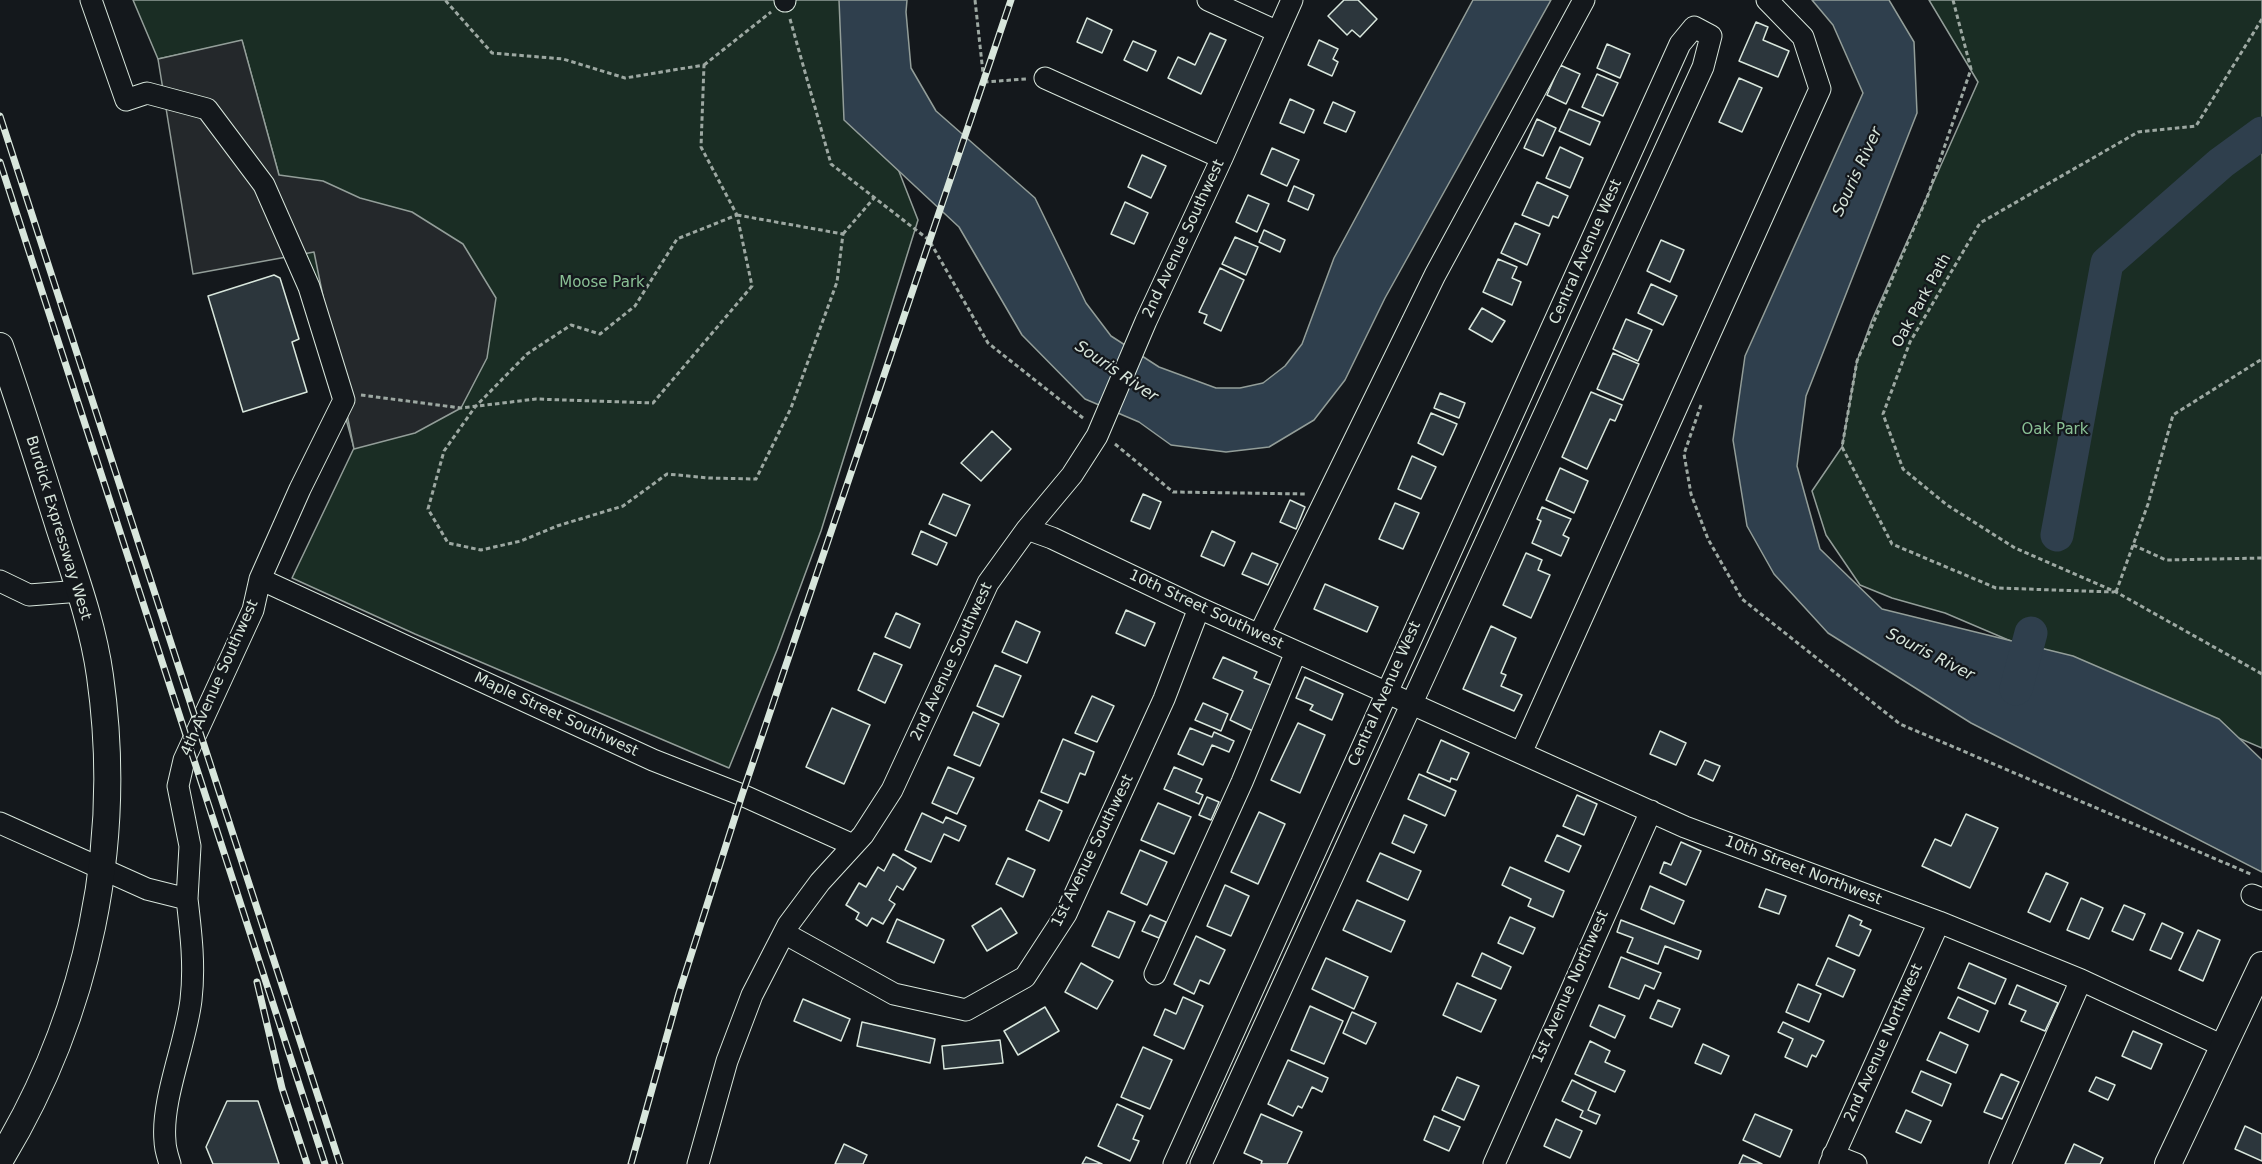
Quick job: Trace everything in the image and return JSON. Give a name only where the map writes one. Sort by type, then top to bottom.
[{"type":"main road","name":"Burdick Expressway West","points":[[0,346],[81,591],[100,676],[106,771],[103,869],[87,953],[60,1040],[0,1160]]},
{"type":"main road","points":[[2168,1164],[2262,965]]},
{"type":"street","points":[[91,0],[126,100],[147,93],[207,108],[264,185],[309,287],[341,392]]},
{"type":"street","points":[[1208,0],[1278,32]]},
{"type":"street","name":"2nd Avenue Southwest","points":[[698,1164],[727,1061],[752,995],[784,933],[820,882],[863,835],[892,790],[988,583],[1027,529],[1071,475],[1097,436],[1146,321],[1292,0]]},
{"type":"street","points":[[1259,635],[1435,275],[1584,0]]},
{"type":"street","points":[[1521,753],[1820,89],[1803,37],[1767,0]]},
{"type":"street","name":"Central Avenue West","points":[[1174,1164],[1385,692],[1680,44],[1694,27],[1711,36],[1703,67],[1411,704]]},
{"type":"street","points":[[1045,78],[1222,158]]},
{"type":"street","name":"4th Avenue Southwest","points":[[170,1164],[165,1141],[166,1117],[191,1002],[193,945],[187,899],[166,795],[165,775],[171,753],[243,603],[260,579],[300,489],[344,400],[341,392]]},
{"type":"street","name":"10th Street Southwest","points":[[1027,529],[1052,538],[1199,608],[1385,692]]},
{"type":"street","name":"Maple Street Southwest","points":[[260,579],[653,760],[742,795],[853,846]]},
{"type":"street","points":[[0,581],[29,595],[81,591]]},
{"type":"street","name":"1st Avenue Southwest","points":[[784,933],[894,994],[966,1010],[1025,977],[1066,914],[1164,699],[1199,608]]},
{"type":"street","points":[[1155,974],[1242,783],[1296,652]]},
{"type":"street","name":"10th Street Northwest","points":[[1385,692],[1685,827],[1939,922],[2081,980],[2223,1046]]},
{"type":"street","points":[[1201,1164],[1347,851],[1411,704]]},
{"type":"street","name":"1st Avenue Northwest","points":[[1494,1164],[1650,811]]},
{"type":"street","points":[[0,823],[147,889],[187,899]]},
{"type":"street","name":"2nd Avenue Northwest","points":[[1832,1160],[1939,922]]},
{"type":"street","points":[[2000,1164],[2081,980]]},
{"type":"street","points":[[1832,1160],[1856,1164]]},
{"type":"path","points":[[445,0],[492,53],[563,59],[625,78],[704,65],[785,0],[831,164],[929,240],[988,343],[1084,419],[1097,436],[1116,444],[1173,492],[1327,495]]},
{"type":"path","points":[[975,0],[984,82],[1045,78]]},
{"type":"path","points":[[1953,0],[1971,69],[1928,195],[1857,362],[1842,447],[1892,544],[1996,588],[2116,592],[2262,674]]},
{"type":"path","name":"Oak Park Path","points":[[2116,592],[2015,548],[1947,505],[1903,469],[1882,414],[1910,342],[1980,223],[2138,132],[2196,126],[2262,19]]},
{"type":"path","points":[[341,392],[461,408],[536,399],[653,404],[752,286],[737,215],[701,147],[704,65]]},
{"type":"path","points":[[843,234],[737,215],[677,239],[635,306],[600,334],[571,325],[527,354],[475,407],[444,451],[428,509],[448,543],[481,550],[521,541],[557,526],[623,506],[667,474],[756,479],[791,408],[837,282],[843,234],[874,198]]},
{"type":"path","points":[[2116,592],[2148,504],[2173,415],[2262,359]]},
{"type":"path","points":[[1702,400],[1684,454],[1691,494],[1708,538],[1742,600],[1900,724],[2256,890]]},
{"type":"path","points":[[2133,545],[2166,560],[2262,558]]},
{"type":"green space","name":"Moose Park","points":[[133,0],[844,0],[846,36],[918,220],[821,531],[777,650],[729,768],[415,634],[292,578],[354,448],[242,41],[158,59]]},
{"type":"green space","name":"Oak Park","points":[[1929,0],[2262,0],[2262,748],[1945,613],[1892,598],[1860,585],[1826,535],[1812,491],[1842,447],[1857,361],[1872,320],[1978,82]]},
{"type":"shaded area","points":[[242,40],[279,175],[323,181],[360,198],[412,212],[463,244],[496,298],[487,358],[461,408],[415,433],[354,449],[314,252],[193,274],[158,59]]},
{"type":"water","name":"Souris River","points":[[839,0],[907,0],[911,68],[936,111],[1035,198],[1086,303],[1111,336],[1159,367],[1216,388],[1240,388],[1263,383],[1285,366],[1302,344],[1334,258],[1473,0],[1551,0],[1385,298],[1345,380],[1314,420],[1269,447],[1226,452],[1171,445],[1139,422],[1085,399],[1022,335],[959,227],[844,120]]},
{"type":"water","name":"Souris River","points":[[1812,0],[1889,0],[1914,42],[1917,113],[1806,396],[1797,466],[1820,549],[1882,609],[2073,656],[2219,719],[2262,760],[2262,872],[1971,723],[1828,633],[1774,574],[1747,526],[1733,440],[1745,356],[1863,93],[1833,25]]},
{"type":"building","points":[[1344,0],[1358,0],[1377,19],[1360,37],[1352,30],[1347,35],[1328,16]]},
{"type":"building","points":[[1087,18],[1112,30],[1102,53],[1077,42]]},
{"type":"building","points":[[1756,22],[1768,27],[1763,40],[1789,51],[1778,77],[1739,61]]},
{"type":"building","points":[[1210,33],[1226,40],[1201,94],[1168,78],[1178,57],[1195,65]]},
{"type":"building","points":[[1319,40],[1338,49],[1333,59],[1338,62],[1332,76],[1308,65]]},
{"type":"building","points":[[1133,41],[1156,51],[1147,71],[1124,60]]},
{"type":"building","points":[[1607,44],[1630,54],[1620,78],[1597,68]]},
{"type":"building","points":[[1560,65],[1580,74],[1566,104],[1547,95]]},
{"type":"building","points":[[1597,74],[1618,83],[1603,116],[1582,107]]},
{"type":"building","points":[[1739,78],[1762,88],[1742,132],[1719,122]]},
{"type":"building","points":[[1290,99],[1314,110],[1304,133],[1280,123]]},
{"type":"building","points":[[1333,102],[1355,112],[1346,132],[1324,123]]},
{"type":"building","points":[[1569,109],[1600,122],[1590,145],[1559,131]]},
{"type":"building","points":[[1537,119],[1556,128],[1543,156],[1524,148]]},
{"type":"building","points":[[1560,147],[1583,158],[1570,188],[1546,178]]},
{"type":"building","points":[[1272,148],[1299,160],[1287,186],[1261,174]]},
{"type":"building","points":[[1142,155],[1166,166],[1151,198],[1128,187]]},
{"type":"building","points":[[1537,182],[1568,196],[1558,218],[1553,216],[1549,226],[1522,215]]},
{"type":"building","points":[[1294,186],[1314,195],[1308,210],[1288,201]]},
{"type":"building","points":[[1248,195],[1269,204],[1257,232],[1236,222]]},
{"type":"building","points":[[1125,202],[1148,213],[1134,244],[1111,234]]},
{"type":"building","points":[[1515,223],[1540,234],[1527,265],[1501,253]]},
{"type":"building","points":[[1264,230],[1285,240],[1280,252],[1259,242]]},
{"type":"building","points":[[1235,237],[1258,247],[1246,275],[1222,264]]},
{"type":"building","points":[[1661,240],[1684,250],[1670,282],[1647,271]]},
{"type":"building","points":[[1498,259],[1517,267],[1512,278],[1521,282],[1512,305],[1483,292]]},
{"type":"building","points":[[1220,268],[1244,280],[1221,331],[1204,323],[1207,315],[1199,312]]},
{"type":"building","points":[[274,275],[280,278],[299,339],[292,342],[307,392],[243,412],[208,296]]},
{"type":"building","points":[[1651,284],[1677,296],[1663,325],[1638,313]]},
{"type":"building","points":[[1482,308],[1505,321],[1492,342],[1469,329]]},
{"type":"building","points":[[1626,319],[1652,330],[1638,361],[1613,349]]},
{"type":"building","points":[[1613,353],[1639,364],[1623,400],[1597,389]]},
{"type":"building","points":[[1591,392],[1622,405],[1615,421],[1610,419],[1587,469],[1562,457]]},
{"type":"building","points":[[1440,393],[1465,403],[1459,418],[1434,408]]},
{"type":"building","points":[[1431,413],[1457,424],[1443,455],[1418,443]]},
{"type":"building","points":[[992,431],[1011,449],[981,481],[961,463]]},
{"type":"building","points":[[1412,456],[1436,467],[1421,499],[1398,489]]},
{"type":"building","points":[[1560,468],[1588,481],[1574,513],[1546,500]]},
{"type":"building","points":[[943,494],[970,505],[956,536],[929,524]]},
{"type":"building","points":[[1143,494],[1161,502],[1150,529],[1131,521]]},
{"type":"building","points":[[1290,500],[1305,507],[1296,529],[1280,522]]},
{"type":"building","points":[[1395,503],[1419,513],[1403,549],[1379,539]]},
{"type":"building","points":[[1542,507],[1571,519],[1563,535],[1569,538],[1561,556],[1532,543],[1541,521],[1537,519]]},
{"type":"building","points":[[921,531],[947,543],[937,565],[912,554]]},
{"type":"building","points":[[1212,531],[1235,542],[1224,566],[1201,556]]},
{"type":"building","points":[[1252,553],[1278,564],[1268,585],[1242,574]]},
{"type":"building","points":[[1526,553],[1542,560],[1538,570],[1550,575],[1531,618],[1503,605]]},
{"type":"building","points":[[1325,584],[1378,607],[1367,632],[1314,609]]},
{"type":"building","points":[[1126,610],[1155,623],[1145,646],[1116,633]]},
{"type":"building","points":[[896,613],[920,624],[910,648],[885,637]]},
{"type":"building","points":[[1016,621],[1040,632],[1027,663],[1002,652]]},
{"type":"building","points":[[1491,626],[1516,638],[1501,673],[1506,675],[1501,686],[1522,695],[1514,711],[1463,689]]},
{"type":"building","points":[[874,653],[902,665],[885,703],[858,690]]},
{"type":"building","points":[[1223,657],[1257,672],[1254,678],[1273,686],[1253,731],[1230,720],[1243,691],[1213,678]]},
{"type":"building","points":[[995,665],[1021,676],[1003,717],[977,706]]},
{"type":"building","points":[[1305,677],[1343,694],[1332,720],[1310,710],[1313,705],[1296,698]]},
{"type":"building","points":[[1092,696],[1114,706],[1097,742],[1075,733]]},
{"type":"building","points":[[1203,703],[1228,714],[1221,731],[1195,720]]},
{"type":"building","points":[[832,708],[870,725],[844,784],[806,767]]},
{"type":"building","points":[[973,712],[999,724],[980,766],[954,755]]},
{"type":"building","points":[[1298,723],[1325,735],[1300,793],[1271,780]]},
{"type":"building","points":[[1190,728],[1212,737],[1214,732],[1234,741],[1229,752],[1212,745],[1203,765],[1178,754]]},
{"type":"building","points":[[1660,731],[1686,743],[1676,765],[1650,754]]},
{"type":"building","points":[[1063,739],[1094,752],[1085,775],[1080,773],[1068,803],[1041,792]]},
{"type":"building","points":[[1441,740],[1469,753],[1457,780],[1451,778],[1450,782],[1427,772]]},
{"type":"building","points":[[1705,760],[1720,766],[1713,781],[1698,774]]},
{"type":"building","points":[[948,767],[974,778],[957,814],[932,803]]},
{"type":"building","points":[[1174,767],[1202,779],[1196,792],[1203,795],[1199,804],[1164,789]]},
{"type":"building","points":[[1419,774],[1456,791],[1445,816],[1408,799]]},
{"type":"building","points":[[1577,795],[1597,804],[1584,835],[1563,826]]},
{"type":"building","points":[[1207,797],[1219,802],[1211,820],[1199,815]]},
{"type":"building","points":[[1039,800],[1062,811],[1049,841],[1026,830]]},
{"type":"building","points":[[1158,803],[1191,817],[1174,854],[1141,840]]},
{"type":"building","points":[[1259,812],[1285,824],[1258,884],[1231,872]]},
{"type":"building","points":[[922,813],[943,823],[946,817],[966,826],[959,841],[944,834],[931,862],[905,850]]},
{"type":"building","points":[[1966,814],[1998,828],[1970,888],[1922,866],[1935,839],[1951,846]]},
{"type":"building","points":[[1404,815],[1427,825],[1414,853],[1392,843]]},
{"type":"building","points":[[1557,835],[1581,846],[1569,872],[1545,861]]},
{"type":"building","points":[[1681,842],[1701,851],[1686,885],[1660,873],[1664,862],[1671,865]]},
{"type":"building","points":[[1140,850],[1167,862],[1147,905],[1121,893]]},
{"type":"building","points":[[1380,853],[1421,871],[1408,900],[1367,881]]},
{"type":"building","points":[[893,854],[916,868],[903,890],[897,886],[889,900],[895,904],[883,924],[872,918],[867,926],[856,919],[859,913],[846,905],[859,883],[866,887],[878,867],[884,871]]},
{"type":"building","points":[[1008,858],[1035,870],[1023,897],[996,884]]},
{"type":"building","points":[[1510,867],[1564,891],[1553,917],[1528,906],[1531,899],[1502,885]]},
{"type":"building","points":[[2046,873],[2068,883],[2050,922],[2028,912]]},
{"type":"building","points":[[1225,885],[1249,896],[1231,936],[1207,926]]},
{"type":"building","points":[[1650,886],[1684,901],[1674,924],[1641,909]]},
{"type":"building","points":[[1766,889],[1786,896],[1779,914],[1759,907]]},
{"type":"building","points":[[2081,898],[2103,908],[2089,939],[2067,930]]},
{"type":"building","points":[[1357,900],[1405,921],[1391,952],[1343,930]]},
{"type":"building","points":[[2124,905],[2145,914],[2133,940],[2112,931]]},
{"type":"building","points":[[1001,908],[1017,933],[987,951],[972,926]]},
{"type":"building","points":[[1108,911],[1135,922],[1119,958],[1092,946]]},
{"type":"building","points":[[1150,915],[1166,922],[1159,938],[1142,931]]},
{"type":"building","points":[[1849,915],[1862,921],[1860,925],[1871,930],[1859,956],[1836,946]]},
{"type":"building","points":[[1510,917],[1535,928],[1523,954],[1498,943]]},
{"type":"building","points":[[897,919],[944,940],[934,963],[887,942]]},
{"type":"building","points":[[1621,920],[1701,951],[1698,959],[1665,946],[1658,964],[1627,952],[1633,938],[1617,932]]},
{"type":"building","points":[[2162,923],[2183,933],[2171,959],[2150,950]]},
{"type":"building","points":[[2198,930],[2220,940],[2203,981],[2179,970]]},
{"type":"building","points":[[1196,936],[1225,950],[1209,984],[1200,980],[1194,994],[1174,984]]},
{"type":"building","points":[[1482,953],[1511,967],[1501,989],[1472,976]]},
{"type":"building","points":[[1621,957],[1661,973],[1654,989],[1645,985],[1639,999],[1609,987]]},
{"type":"building","points":[[1326,958],[1368,977],[1354,1009],[1312,989]]},
{"type":"building","points":[[1828,958],[1855,970],[1843,997],[1816,985]]},
{"type":"building","points":[[1081,963],[1113,981],[1097,1009],[1065,992]]},
{"type":"building","points":[[1969,963],[2006,979],[1995,1004],[1958,988]]},
{"type":"building","points":[[1457,983],[1496,1000],[1481,1032],[1443,1015]]},
{"type":"building","points":[[1798,984],[1821,994],[1809,1022],[1786,1012]]},
{"type":"building","points":[[2017,985],[2058,1003],[2045,1031],[2021,1021],[2026,1011],[2009,1004]]},
{"type":"building","points":[[1183,997],[1203,1006],[1184,1049],[1154,1035],[1165,1009],[1176,1014]]},
{"type":"building","points":[[1958,997],[1988,1011],[1979,1032],[1948,1018]]},
{"type":"building","points":[[803,999],[850,1019],[841,1041],[794,1021]]},
{"type":"building","points":[[1658,1000],[1680,1009],[1672,1027],[1650,1018]]},
{"type":"building","points":[[1599,1005],[1625,1016],[1615,1038],[1590,1026]]},
{"type":"building","points":[[1310,1006],[1343,1021],[1324,1064],[1291,1050]]},
{"type":"building","points":[[1045,1007],[1059,1031],[1018,1055],[1004,1031]]},
{"type":"building","points":[[1352,1012],[1376,1023],[1366,1044],[1343,1033]]},
{"type":"building","points":[[862,1022],[935,1039],[930,1063],[857,1046]]},
{"type":"building","points":[[1783,1022],[1824,1041],[1816,1057],[1812,1055],[1807,1067],[1785,1057],[1793,1039],[1778,1032]]},
{"type":"building","points":[[2133,1031],[2162,1044],[2151,1069],[2122,1056]]},
{"type":"building","points":[[1940,1032],[1968,1045],[1956,1073],[1927,1060]]},
{"type":"building","points":[[1000,1040],[1003,1063],[944,1069],[942,1046]]},
{"type":"building","points":[[1590,1041],[1610,1051],[1605,1062],[1625,1071],[1615,1092],[1575,1074]]},
{"type":"building","points":[[1703,1044],[1729,1056],[1721,1074],[1695,1063]]},
{"type":"building","points":[[1143,1047],[1172,1060],[1150,1109],[1121,1097]]},
{"type":"building","points":[[1288,1060],[1328,1078],[1322,1092],[1312,1087],[1302,1108],[1298,1106],[1293,1116],[1268,1104]]},
{"type":"building","points":[[1921,1071],[1951,1084],[1942,1106],[1912,1092]]},
{"type":"building","points":[[2001,1074],[2019,1082],[2002,1119],[1984,1112]]},
{"type":"building","points":[[1457,1077],[1479,1086],[1464,1120],[1442,1110]]},
{"type":"building","points":[[2096,1077],[2115,1085],[2108,1100],[2089,1091]]},
{"type":"building","points":[[1572,1080],[1596,1092],[1588,1110],[1600,1115],[1596,1124],[1580,1117],[1583,1111],[1562,1101]]},
{"type":"building","points":[[227,1101],[258,1101],[279,1164],[213,1164],[206,1147]]},
{"type":"building","points":[[1117,1104],[1143,1116],[1133,1139],[1139,1141],[1130,1161],[1098,1146]]},
{"type":"building","points":[[1906,1110],[1931,1121],[1921,1143],[1896,1132]]},
{"type":"building","points":[[1261,1114],[1302,1132],[1287,1164],[1261,1164],[1262,1161],[1244,1153]]},
{"type":"building","points":[[1755,1114],[1792,1130],[1780,1157],[1743,1140]]},
{"type":"building","points":[[1434,1116],[1460,1127],[1449,1151],[1424,1140]]},
{"type":"building","points":[[1556,1119],[1582,1131],[1570,1158],[1544,1146]]},
{"type":"building","points":[[2245,1126],[2262,1134],[2262,1161],[2235,1149]]},
{"type":"building","points":[[844,1144],[867,1155],[863,1164],[835,1164]]},
{"type":"building","points":[[2074,1144],[2103,1158],[2100,1164],[2065,1164]]},
{"type":"building","points":[[1743,1155],[1762,1164],[1739,1164]]},
{"type":"building","points":[[1086,1157],[1102,1164],[1082,1164]]},
{"type":"waterway","points":[[2057,535],[2107,263],[2221,163],[2262,133]]},
{"type":"waterway","points":[[2016,689],[2031,633]]},
{"type":"railway","points":[[631,1164],[679,993],[742,795],[1011,0]]},
{"type":"railway","points":[[0,116],[340,1164]]},
{"type":"railway","points":[[0,162],[325,1164]]},
{"type":"railway","points":[[257,982],[282,1088],[307,1164]]}]
